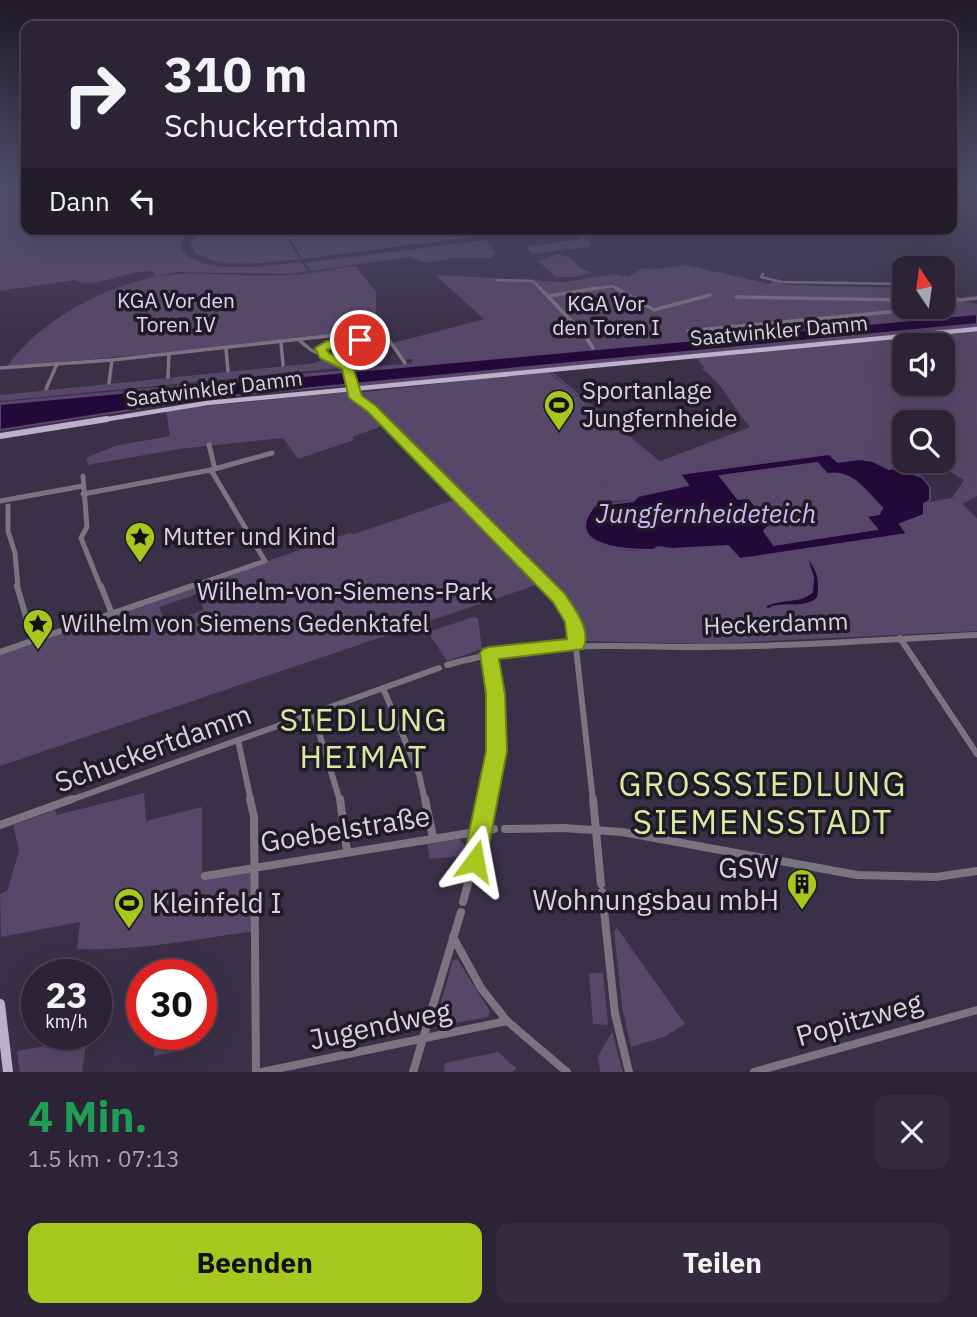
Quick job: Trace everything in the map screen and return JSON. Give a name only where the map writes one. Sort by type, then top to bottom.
[{"type":"main road","name":"Saatwinkler Damm","points":[[0,436],[188,405],[977,329]]},
{"type":"main road","points":[[0,1004],[8,1072]]},
{"type":"street","points":[[755,272],[792,282],[892,285]]},
{"type":"street","points":[[496,280],[533,281],[584,334],[593,348]]},
{"type":"street","points":[[548,296],[612,286],[654,310],[710,295]]},
{"type":"street","points":[[736,297],[892,300]]},
{"type":"street","points":[[956,300],[977,300]]},
{"type":"street","points":[[956,303],[977,300]]},
{"type":"street","points":[[688,331],[892,312]]},
{"type":"street","points":[[0,373],[2,368],[226,349],[382,330],[405,363]]},
{"type":"street","points":[[311,350],[360,340],[369,358]]},
{"type":"street","points":[[300,341],[311,350],[345,364],[356,398],[372,409],[559,598],[571,615],[577,645],[615,1014],[629,1072]]},
{"type":"street","points":[[281,343],[283,365]]},
{"type":"street","points":[[321,348],[324,356]]},
{"type":"street","points":[[226,349],[228,370]]},
{"type":"street","points":[[168,377],[169,354]]},
{"type":"street","points":[[108,383],[112,360]]},
{"type":"street","points":[[46,389],[57,364]]},
{"type":"street","points":[[0,652],[265,561],[213,470],[209,445]]},
{"type":"street","points":[[83,494],[213,470],[272,453]]},
{"type":"street","points":[[83,477],[87,527],[81,538],[112,614]]},
{"type":"street","points":[[0,501],[8,503],[83,486]]},
{"type":"street","points":[[8,503],[8,531],[15,553],[15,578],[33,641]]},
{"type":"street","name":"Heckerdamm","points":[[577,645],[708,647],[976,636]]},
{"type":"street","points":[[900,638],[977,754]]},
{"type":"street","name":"Schuckertdamm","points":[[0,825],[443,667],[489,653],[577,645]]},
{"type":"street","points":[[475,861],[497,751],[495,694],[489,653]]},
{"type":"street","points":[[383,688],[419,774],[433,837]]},
{"type":"street","points":[[313,713],[339,792],[347,851]]},
{"type":"street","points":[[238,740],[251,794],[257,866],[256,1072]]},
{"type":"street","name":"Goebelstraße","points":[[205,876],[494,829]]},
{"type":"street","points":[[505,829],[596,829],[661,838],[849,876],[904,878],[977,871]]},
{"type":"street","points":[[413,1072],[471,872]]},
{"type":"street","points":[[453,937],[481,988],[507,1021],[567,1072]]},
{"type":"street","name":"Popitzweg","points":[[754,1072],[977,1010]]},
{"type":"street","name":"Jugendweg","points":[[262,1072],[507,1021]]},
{"type":"green space","points":[[0,237],[184,237],[180,245],[187,255],[200,262],[216,266],[254,267],[301,262],[308,271],[290,274],[177,272],[153,277],[155,272],[145,271],[93,283],[74,280],[0,291]]},
{"type":"green space","points":[[196,237],[471,237],[302,259],[291,239],[288,240],[300,259],[260,263],[219,262],[195,253],[190,242]]},
{"type":"green space","points":[[581,237],[589,242],[590,247],[533,254],[526,247]]},
{"type":"green space","points":[[485,240],[493,247],[488,248],[495,250],[493,258],[451,258],[425,263],[409,257],[312,271],[304,263]]},
{"type":"green space","points":[[558,254],[568,257],[582,269],[591,272],[574,277],[556,277],[538,261]]},
{"type":"green space","name":"KGA Vor den Toren I","points":[[686,265],[769,284],[773,281],[786,285],[892,288],[892,319],[922,319],[351,369],[412,363],[413,359],[402,360],[393,343],[484,319],[435,275],[565,282],[614,274],[629,277],[642,268],[650,270]]},
{"type":"green space","name":"KGA Vor den Toren IV","points":[[355,266],[376,292],[376,321],[381,328],[375,331],[7,367],[40,332],[61,316],[83,303],[132,283],[180,274],[292,275]]},
{"type":"green space","points":[[956,299],[977,304],[977,314],[956,316]]},
{"type":"green space","points":[[977,324],[977,327],[892,333],[892,335],[355,387],[354,384]]},
{"type":"green space","points":[[977,330],[977,496],[962,504],[977,518],[977,631],[706,644],[584,641],[574,614],[561,597],[356,393],[547,371],[658,462],[750,427],[722,388],[702,369],[704,367],[695,357],[892,338],[892,396],[955,396],[955,333],[946,333]],"holes":[[[892,410],[955,410],[955,473],[953,473],[964,480],[952,498],[924,503],[924,515],[899,524],[906,533],[740,559],[728,546],[672,549],[658,547],[632,551],[611,546],[588,532],[592,513],[601,504],[633,500],[638,496],[688,485],[681,474],[829,454],[838,462],[859,459],[892,469]]]},
{"type":"green space","points":[[324,359],[340,368],[0,401],[0,395],[315,363]]},
{"type":"green space","points":[[346,372],[0,404],[0,402]]},
{"type":"green space","points":[[347,392],[382,426],[352,437],[354,440],[298,459],[283,438],[179,449],[88,465],[86,458],[115,446],[170,436],[166,410]]},
{"type":"green space","points":[[817,463],[827,473],[845,475],[864,488],[882,508],[878,529],[774,545],[764,531],[769,523],[750,498],[738,499],[720,476]]},
{"type":"green space","name":"Wilhelm-von-Siemens-Park","points":[[457,499],[542,583],[0,766],[0,653],[349,533],[354,534]],"holes":[[[197,594],[204,610],[165,623],[159,607]]]},
{"type":"green space","points":[[478,618],[482,649],[447,661],[428,632]]},
{"type":"green space","points":[[144,793],[146,821],[202,807],[202,877],[257,866],[256,931],[167,944],[100,949],[77,949],[80,922],[1,937],[0,894],[7,891],[19,851],[13,825],[55,810],[57,815]]},
{"type":"green space","points":[[459,839],[465,845],[463,856],[430,859],[427,844]]},
{"type":"green space","points":[[617,928],[685,1024],[664,1037],[631,1047],[622,1006],[614,931]]},
{"type":"green space","points":[[457,959],[490,1011],[488,1017],[456,1023],[453,1018],[442,1020],[441,1027],[436,1020],[453,960]]},
{"type":"green space","points":[[589,973],[603,973],[608,1025],[593,1024]]},
{"type":"green space","points":[[612,1032],[623,1072],[600,1072],[598,1056]]},
{"type":"green space","points":[[85,1050],[82,1072],[20,1072],[17,1051]]},
{"type":"green space","points":[[155,1050],[184,1050],[154,1056]]},
{"type":"green space","points":[[498,1052],[516,1068],[513,1072],[444,1072],[445,1063]]},
{"type":"water","points":[[977,314],[977,324],[207,398],[0,430],[0,404],[923,319],[955,319],[956,316]]},
{"type":"water","name":"Jungfernheideteich","points":[[829,454],[838,462],[859,459],[873,461],[892,469],[892,473],[910,473],[922,477],[930,487],[930,500],[924,504],[924,515],[900,524],[907,534],[740,559],[728,546],[635,550],[610,546],[590,537],[586,530],[587,516],[594,506],[633,501],[638,496],[688,485],[680,474]],"holes":[[[817,463],[827,474],[852,478],[882,508],[879,514],[866,516],[877,529],[774,545],[764,531],[770,524],[749,498],[738,499],[720,476]]]},
{"type":"water","points":[[806,555],[818,575],[818,598],[807,604],[779,606],[767,610],[765,606],[771,603],[801,598],[812,592],[813,577]]},
{"type":"waterway","points":[[552,373],[659,462]]},
{"type":"waterway","points":[[740,460],[790,455]]},
{"type":"waterway","points":[[613,479],[644,467],[652,457]]},
{"type":"waterway","points":[[673,469],[736,460]]},
{"type":"waterway","points":[[662,465],[669,469]]},
{"type":"waterway","points":[[584,492],[607,481]]},
{"type":"place","name":"Sportanlage Jungfernheide","points":[[559,432]]},
{"type":"place","name":"Mutter und Kind","points":[[140,564]]},
{"type":"place","name":"Wilhelm von Siemens Gedenktafel","points":[[38,651]]},
{"type":"place","name":"GSW Wohnungsbau mbH","points":[[802,911]]},
{"type":"place","name":"Kleinfeld I","points":[[129,930]]},
{"type":"district","name":"SIEDLUNG HEIMAT","points":[[364,738]]},
{"type":"district","name":"GROSSSIEDLUNG SIEMENSSTADT","points":[[763,803]]},
{"type":"route","points":[[360,340],[321,348],[324,350],[324,356],[348,367],[353,395],[372,409],[559,598],[573,621],[577,645],[489,653],[495,694],[497,751],[475,861]]}]
